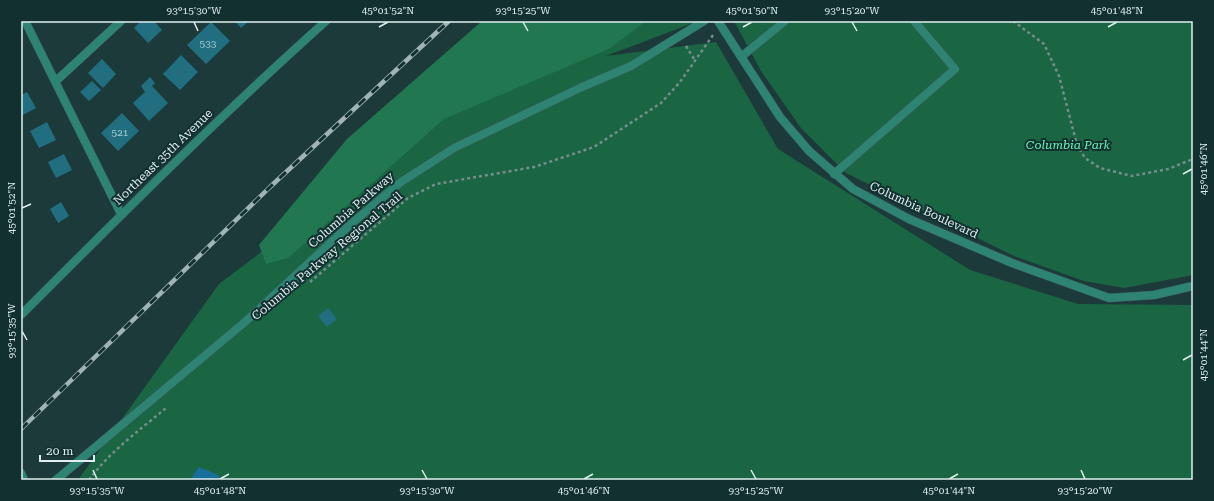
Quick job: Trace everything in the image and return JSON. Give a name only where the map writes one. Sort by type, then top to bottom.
[{"type":"street","points":[[26,21],[121,214]]},
{"type":"street","points":[[56,81],[121,21]]},
{"type":"street","name":"Northeast 35th Avenue","points":[[21,315],[121,214],[273,69],[326,21]]},
{"type":"street","name":"Columbia Parkway","points":[[56,480],[245,322],[352,223],[401,182],[454,148],[582,87],[631,66],[704,21]]},
{"type":"street","name":"Columbia Boulevard","points":[[718,21],[780,117],[809,151],[853,189],[909,219],[1012,263],[1109,298],[1154,295],[1193,286]]},
{"type":"street","points":[[741,57],[785,21]]},
{"type":"street","points":[[834,174],[955,70],[914,21]]},
{"type":"street","points":[[21,473],[24,480]]},
{"type":"path","points":[[1012,21],[1044,44],[1059,76],[1077,144],[1085,158],[1100,168],[1132,176],[1168,169],[1193,159]]},
{"type":"path","name":"Columbia Parkway Regional Trail","points":[[304,287],[408,198],[436,184],[534,166],[594,147],[661,103],[680,82],[694,59],[704,49],[711,38]]},
{"type":"path","points":[[685,44],[694,59]]},
{"type":"path","points":[[89,480],[95,472],[123,445],[166,407]]},
{"type":"green space","points":[[482,21],[646,21],[609,49],[444,119],[288,258],[266,264],[259,245],[347,139]]},
{"type":"green space","points":[[547,21],[698,21],[606,56],[716,42],[778,149],[970,270],[1078,304],[1193,305],[1193,480],[78,480],[219,284],[410,139]]},
{"type":"green space","name":"Columbia Park","points":[[734,21],[1193,21],[1193,275],[1124,288],[1084,281],[1014,256],[846,173],[801,128],[761,71]]},
{"type":"water","points":[[199,467],[218,475],[220,480],[190,480]]},
{"type":"building","points":[[141,21],[154,21],[162,30],[148,43],[134,28]]},
{"type":"building","points":[[235,21],[249,21],[241,28]]},
{"type":"building","points":[[211,22],[230,41],[206,64],[187,45]]},
{"type":"building","points":[[181,55],[198,72],[180,90],[163,74]]},
{"type":"building","points":[[102,59],[116,74],[103,88],[88,73]]},
{"type":"building","points":[[150,77],[155,83],[152,86],[168,103],[149,121],[133,103],[145,92],[141,86]]},
{"type":"building","points":[[92,81],[101,90],[89,101],[80,92]]},
{"type":"building","points":[[27,92],[36,108],[21,116],[21,95]]},
{"type":"building","points":[[122,113],[139,131],[118,151],[101,133]]},
{"type":"building","points":[[47,122],[56,140],[39,148],[30,131]]},
{"type":"building","points":[[64,154],[72,170],[56,178],[48,162]]},
{"type":"building","points":[[61,202],[69,216],[58,223],[50,209]]},
{"type":"building","points":[[328,308],[337,319],[327,327],[318,316]]},
{"type":"railway","points":[[21,429],[270,187],[449,21]]}]
